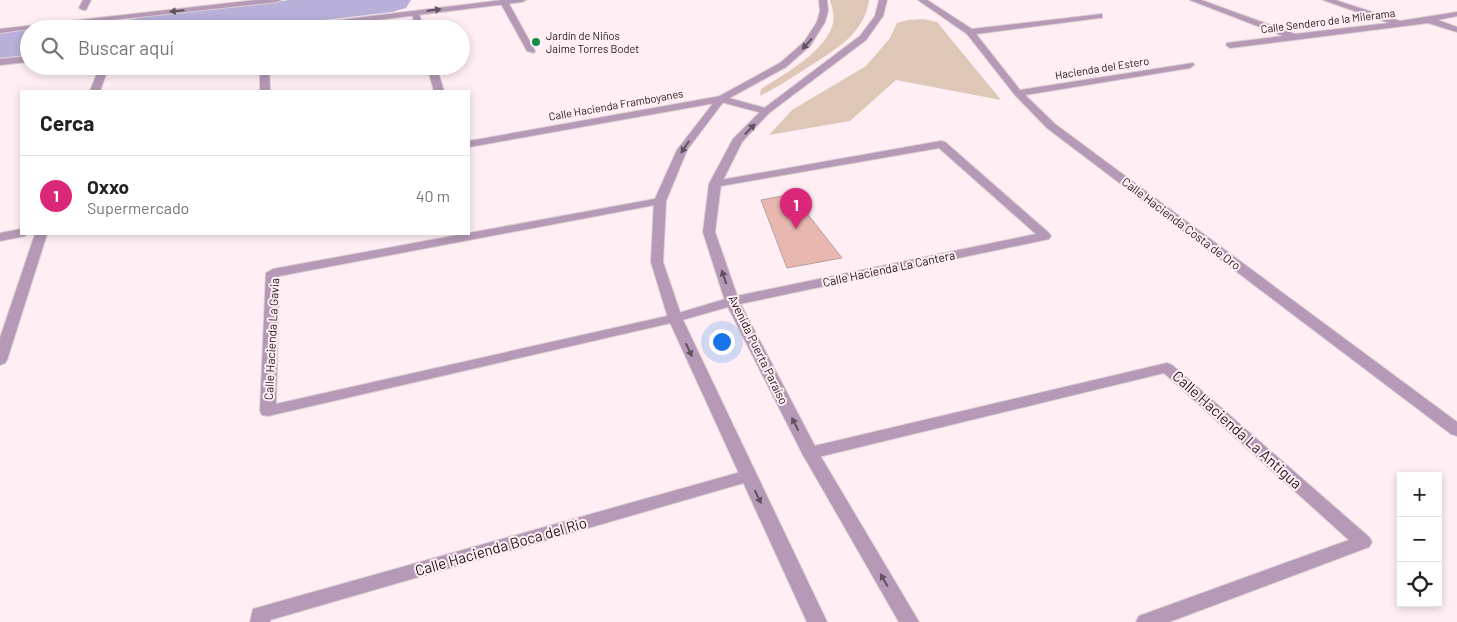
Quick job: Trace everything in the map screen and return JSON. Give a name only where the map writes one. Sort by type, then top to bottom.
[{"type":"street","points":[[98,20],[277,0]]},
{"type":"street","points":[[356,20],[522,0]]},
{"type":"street","points":[[817,622],[675,318],[657,262],[660,201],[682,150],[721,99],[766,75],[797,54],[811,39],[821,22],[824,11],[823,0]]},
{"type":"street","name":"Avenida Puerta Paraíso","points":[[883,0],[879,16],[863,38],[766,111],[737,142],[715,184],[709,232],[732,301],[810,454],[909,622]]},
{"type":"street","name":"Calle Hacienda Costa de Oro","points":[[922,0],[970,32],[1018,93],[1051,126],[1457,430]]},
{"type":"street","points":[[1194,0],[1294,37]]},
{"type":"street","points":[[1327,0],[1402,23]]},
{"type":"street","points":[[504,2],[531,51]]},
{"type":"street","points":[[414,13],[417,20]]},
{"type":"street","name":"Calle Sendero de la Milerama","points":[[1230,45],[1428,20],[1457,14]]},
{"type":"street","points":[[970,32],[1099,16]]},
{"type":"street","points":[[1428,20],[1457,30]]},
{"type":"street","points":[[0,31],[20,29]]},
{"type":"street","points":[[0,62],[20,60]]},
{"type":"street","name":"Hacienda del Estero","points":[[1018,93],[1190,65]]},
{"type":"street","points":[[95,90],[101,75]]},
{"type":"street","points":[[264,75],[265,90]]},
{"type":"street","points":[[434,75],[439,90]]},
{"type":"street","name":"Calle Hacienda Framboyanes","points":[[470,144],[721,99],[766,111]]},
{"type":"street","name":"Calle Hacienda La Cantera","points":[[715,184],[941,144],[1045,236],[732,301]]},
{"type":"street","name":"Calle Hacienda La Gavia","points":[[660,201],[273,273],[268,411],[675,318],[732,301]]},
{"type":"street","points":[[0,236],[20,233]]},
{"type":"street","points":[[0,360],[5,332],[41,235]]},
{"type":"street","name":"Calle Hacienda La Antigua","points":[[810,454],[1167,368],[1363,542],[1146,622]]},
{"type":"street","name":"Calle Hacienda Boca del Río","points":[[260,622],[260,615],[748,476]]},
{"type":"shaded area","points":[[830,0],[869,0],[862,22],[839,47],[760,96],[761,89],[803,61],[822,43],[829,33],[834,20]]},
{"type":"shaded area","points":[[923,19],[937,22],[1001,100],[896,80],[850,121],[769,135],[792,110],[866,66],[890,38],[897,23]]},
{"type":"building","points":[[792,194],[842,258],[787,268],[761,200]]},
{"type":"waterway","points":[[220,20],[392,0]]},
{"type":"waterway","points":[[0,45],[20,43]]},
{"type":"place","name":"Jardín de Niños Jaime Torres Bodet","points":[[536,42]]},
{"type":"place","name":"Oxxo","points":[[796,229]]}]
